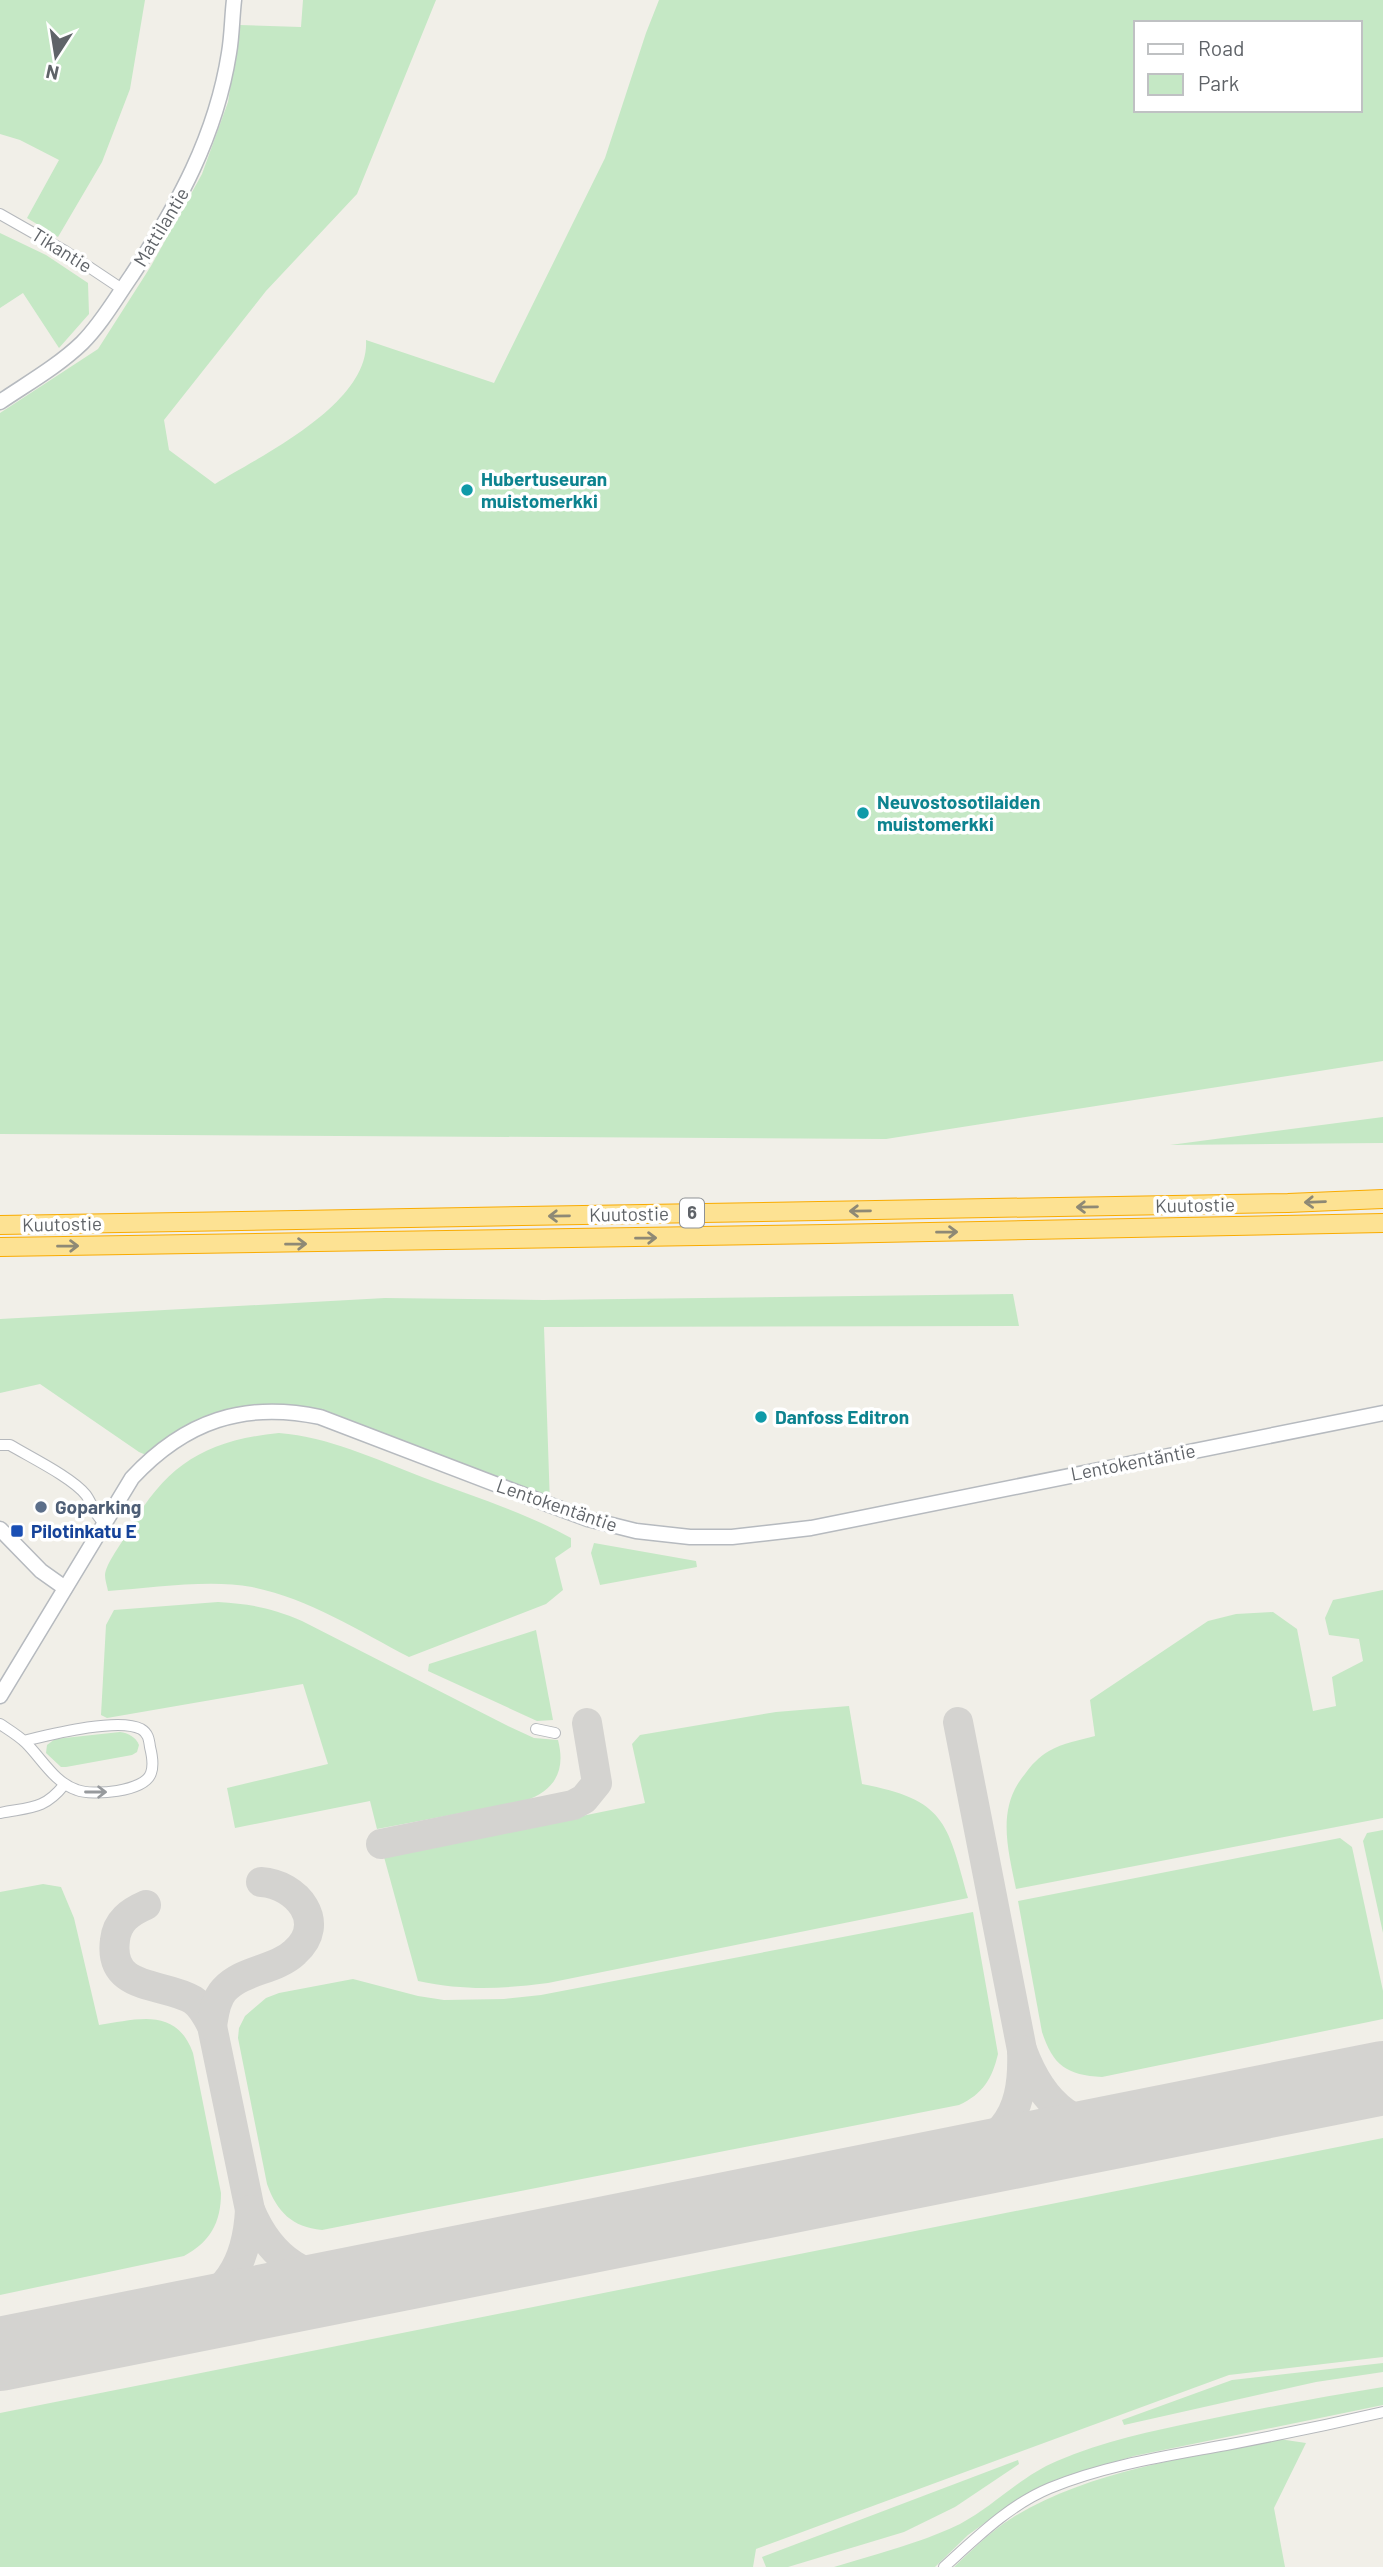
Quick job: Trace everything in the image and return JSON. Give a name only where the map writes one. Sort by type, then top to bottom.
[{"type":"highway","name":"Kuutostie","points":[[0,1225],[1383,1199]]},
{"type":"highway","name":"Kuutostie","points":[[0,1247],[1383,1223]]},
{"type":"street","name":"Mattilantie","points":[[0,402],[56,365],[83,342],[103,319],[161,232],[190,180],[219,102],[229,52],[233,0]]},
{"type":"street","name":"Tikantie","points":[[0,214],[65,251],[122,289]]},
{"type":"street","name":"Lentokentäntie","points":[[0,1696],[132,1478],[151,1457],[189,1430],[237,1414],[299,1412],[320,1417],[588,1518],[636,1531],[690,1537],[747,1536],[811,1528],[1383,1413]]},
{"type":"street","points":[[0,1445],[10,1445],[75,1485],[87,1496],[95,1515],[104,1523]]},
{"type":"street","points":[[0,1529],[41,1571],[65,1588]]},
{"type":"street","points":[[0,1724],[24,1741],[64,1784],[79,1791],[96,1794],[126,1789],[148,1779],[151,1774],[149,1737],[143,1730],[131,1726],[90,1727],[24,1741]]},
{"type":"street","points":[[536,1728],[555,1733]]},
{"type":"street","points":[[0,1813],[43,1805],[53,1799],[64,1784]]},
{"type":"street","points":[[944,2567],[981,2533],[1049,2488],[1149,2459],[1287,2434],[1383,2412]]},
{"type":"green space","points":[[0,0],[145,0],[130,89],[102,162],[58,237],[27,218],[59,160],[20,140],[0,134]]},
{"type":"green space","points":[[303,0],[436,0],[357,194],[266,291],[164,420],[169,450],[215,484],[284,443],[332,406],[351,385],[363,363],[366,340],[494,383],[605,158],[659,0],[1383,0],[1383,1061],[886,1139],[0,1134],[0,413],[98,349],[151,266],[202,174],[228,102],[240,25],[301,27]]},
{"type":"green space","points":[[0,233],[46,255],[88,283],[89,314],[59,348],[23,293],[0,308]]},
{"type":"green space","points":[[1383,1117],[1383,1143],[1170,1145]]},
{"type":"green space","points":[[1013,1294],[1019,1326],[544,1327],[550,1505],[320,1417],[237,1414],[151,1457],[139,1452],[40,1384],[0,1393],[0,1319],[385,1298],[543,1300]]},
{"type":"green space","points":[[279,1433],[316,1439],[352,1450],[516,1512],[571,1538],[571,1547],[555,1558],[563,1590],[546,1604],[409,1657],[313,1607],[252,1587],[199,1584],[108,1591],[105,1575],[110,1561],[139,1513],[170,1476],[206,1451],[251,1437]]},
{"type":"green space","points":[[594,1543],[696,1561],[697,1567],[600,1585],[591,1553]]},
{"type":"green space","points":[[1383,1590],[1383,1818],[1016,1889],[1008,1844],[1007,1815],[1010,1801],[1027,1771],[1042,1756],[1060,1746],[1095,1736],[1090,1700],[1208,1621],[1236,1614],[1273,1612],[1297,1629],[1313,1711],[1336,1706],[1332,1677],[1363,1661],[1359,1639],[1329,1635],[1325,1618],[1333,1600]]},
{"type":"green space","points":[[218,1602],[261,1607],[302,1621],[508,1726],[534,1738],[558,1740],[560,1761],[556,1778],[544,1791],[525,1801],[377,1829],[370,1801],[235,1828],[227,1788],[328,1764],[303,1684],[107,1718],[101,1715],[106,1625],[114,1610]]},
{"type":"green space","points":[[536,1630],[553,1720],[537,1721],[428,1671],[429,1664]]},
{"type":"green space","points":[[849,1706],[862,1784],[911,1798],[938,1818],[954,1850],[968,1898],[548,1983],[483,1988],[418,1981],[384,1857],[645,1803],[632,1744],[640,1735],[776,1712]]},
{"type":"green space","points":[[120,1732],[129,1734],[136,1740],[139,1745],[137,1752],[66,1767],[61,1767],[46,1753],[47,1745],[55,1739]]},
{"type":"green space","points":[[1383,1830],[1383,1933],[1363,1841],[1367,1833]]},
{"type":"green space","points":[[1340,1838],[1352,1847],[1383,1991],[1383,2019],[1102,2077],[1079,2074],[1057,2061],[1042,2032],[1018,1901]]},
{"type":"green space","points":[[43,1884],[61,1887],[74,1918],[99,2025],[141,2019],[154,2020],[166,2022],[186,2038],[193,2053],[221,2193],[219,2214],[207,2238],[184,2256],[0,2295],[0,1892]]},
{"type":"green space","points":[[973,1912],[998,2054],[985,2085],[959,2105],[322,2230],[294,2222],[276,2203],[267,2184],[238,2038],[245,2016],[266,1998],[279,1993],[353,1979],[444,2000],[541,1995]]},
{"type":"green space","points":[[1383,2138],[1383,2357],[1229,2375],[756,2549],[753,2567],[0,2567],[0,2413]]},
{"type":"green space","points":[[1383,2363],[1383,2372],[1316,2382],[1124,2425],[1122,2420],[1232,2380]]},
{"type":"green space","points":[[1383,2387],[1383,2405],[1134,2456],[1055,2480],[1017,2500],[968,2535],[935,2567],[834,2567],[945,2531],[984,2509],[1044,2467],[1110,2442],[1223,2416]]},
{"type":"green space","points":[[1279,2439],[1306,2443],[1274,2508],[1285,2567],[954,2567],[1012,2518],[1074,2488],[1141,2467]]},
{"type":"green space","points":[[1018,2460],[1019,2464],[955,2507],[904,2532],[788,2567],[766,2567],[762,2557]]},
{"type":"taxiway","points":[[958,1722],[1022,2050]]},
{"type":"taxiway","points":[[381,1844],[573,1805],[584,1799],[597,1783],[587,1723]]},
{"type":"taxiway","points":[[212,2026],[214,2012],[224,1990],[240,1978],[287,1958],[304,1941],[309,1929],[304,1907],[296,1897],[274,1884],[261,1882]]},
{"type":"taxiway","points":[[146,1905],[121,1922],[116,1933],[115,1957],[120,1969],[129,1977],[193,2000],[202,2008],[212,2026],[250,2210]]},
{"type":"taxiway","points":[[936,2167],[976,2149],[1004,2126],[1019,2095],[1022,2050],[1040,2087],[1064,2112],[1096,2126],[1137,2127]]},
{"type":"taxiway","points":[[176,2319],[208,2300],[231,2276],[244,2247],[250,2210],[269,2242],[293,2265],[324,2278],[362,2282]]},
{"type":"runway","points":[[0,2354],[1383,2078]]},
{"type":"place","name":"Hubertuseuran muistomerkki","points":[[467,490]]},
{"type":"place","name":"Neuvostosotilaiden muistomerkki","points":[[863,813]]},
{"type":"place","name":"Danfoss Editron","points":[[761,1417]]},
{"type":"place","name":"Goparking","points":[[41,1507]]},
{"type":"place","name":"Pilotinkatu E","points":[[17,1531]]}]
